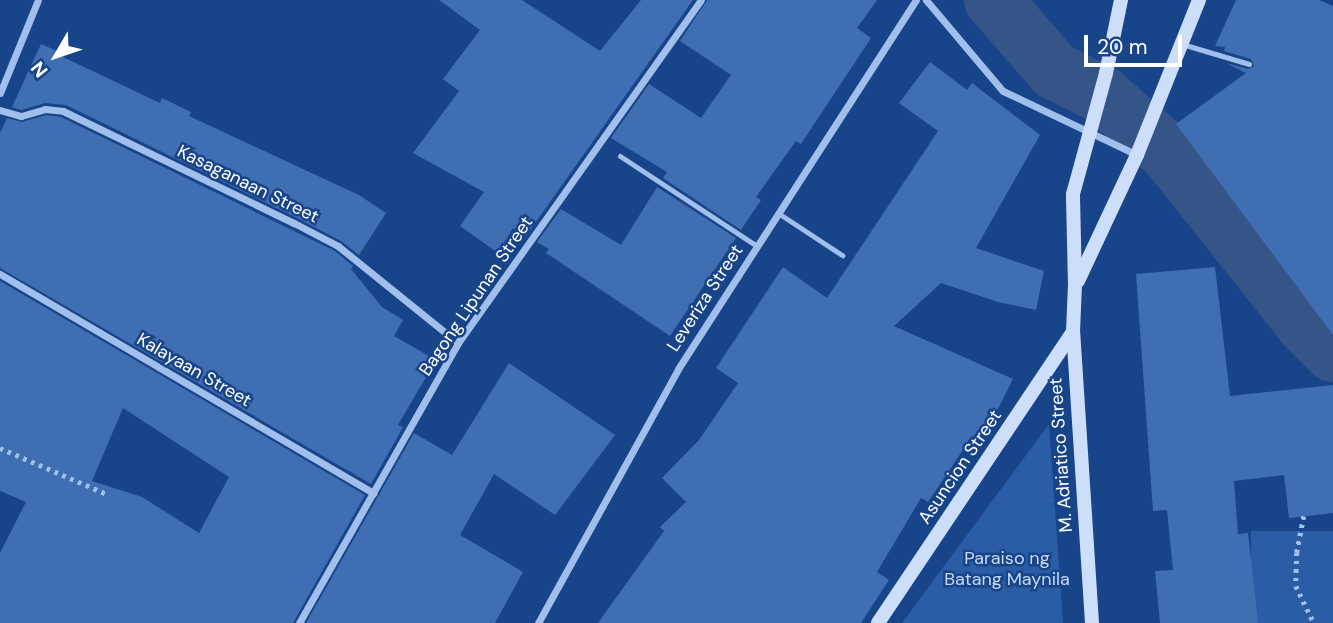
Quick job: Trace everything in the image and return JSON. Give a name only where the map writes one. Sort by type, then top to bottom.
[{"type":"street","points":[[0,93],[38,0]]},
{"type":"street","name":"Bagong Lipunan Street","points":[[299,623],[458,343],[701,0]]},
{"type":"street","name":"Leveriza Street","points":[[538,623],[678,369],[916,0]]},
{"type":"street","points":[[926,0],[1003,91],[1093,126],[1138,152]]},
{"type":"street","name":"M. Adriatico Street","points":[[1092,623],[1073,332],[1076,285],[1073,194],[1106,74],[1121,0]]},
{"type":"street","name":"M. Adriatico Street","points":[[1076,285],[1138,152],[1199,0]]},
{"type":"street","name":"Kasaganaan Street","points":[[0,110],[21,116],[46,109],[63,111],[294,223],[338,246],[458,343]]},
{"type":"street","name":"Kalayaan Street","points":[[0,274],[373,493]]},
{"type":"street","name":"Asuncion Street","points":[[878,623],[1073,332]]},
{"type":"lane","points":[[1182,44],[1249,64]]},
{"type":"lane","points":[[620,156],[757,246]]},
{"type":"lane","points":[[778,213],[842,254]]},
{"type":"path","points":[[0,448],[109,495]]},
{"type":"path","points":[[1304,516],[1297,552],[1296,586],[1314,623]]},
{"type":"green space","name":"Paraiso ng Batang Maynila","points":[[1049,424],[1063,623],[902,623]]},
{"type":"green space","points":[[1251,531],[1333,531],[1333,623],[1251,623]]},
{"type":"building","points":[[439,0],[522,0],[600,51],[641,0],[693,0],[526,236],[513,228],[498,253],[460,226],[484,192],[413,153],[459,91],[443,79],[480,30]]},
{"type":"building","points":[[707,0],[877,0],[857,28],[871,38],[801,144],[796,141],[756,197],[761,200],[741,230],[663,178],[667,172],[611,138],[649,84],[701,118],[731,75],[680,41]]},
{"type":"building","points":[[1236,0],[1319,0],[1333,6],[1333,335],[1176,124],[1246,73],[1226,63],[1248,69],[1254,66],[1251,59],[1224,51],[1225,47],[1215,46]]},
{"type":"building","points":[[41,44],[160,103],[162,98],[191,112],[189,116],[359,195],[386,213],[359,255],[341,241],[297,218],[66,105],[45,103],[21,110],[12,107]]},
{"type":"building","points":[[930,62],[967,90],[972,83],[1040,135],[976,248],[1044,271],[1036,310],[998,302],[941,283],[894,326],[1013,379],[1000,405],[975,447],[967,444],[928,502],[921,498],[877,572],[889,580],[861,623],[598,623],[664,531],[660,527],[686,502],[662,478],[699,440],[738,383],[716,368],[783,267],[827,298],[938,131],[899,103]]},
{"type":"building","points":[[46,115],[61,117],[335,251],[353,266],[351,269],[382,307],[403,320],[394,336],[436,360],[398,425],[403,427],[371,484],[0,268],[0,133],[7,118],[22,122]]},
{"type":"building","points":[[657,187],[736,238],[670,336],[546,253],[549,249],[537,242],[561,209],[621,245]]},
{"type":"building","points":[[1215,267],[1230,396],[1333,385],[1333,513],[1289,518],[1284,475],[1234,481],[1238,534],[1248,533],[1258,623],[1160,623],[1155,571],[1173,570],[1167,510],[1153,511],[1136,274]]},
{"type":"building","points":[[0,281],[365,495],[293,623],[0,623],[0,553],[26,502],[0,491]],"holes":[[[123,408],[229,477],[199,533],[142,497],[92,481]]]},
{"type":"building","points":[[509,363],[615,435],[555,515],[494,474],[460,535],[523,572],[495,623],[306,623],[414,433],[452,455]]},
{"type":"waterway","points":[[993,0],[1055,71],[1103,95],[1170,155],[1305,325],[1333,353]]}]
